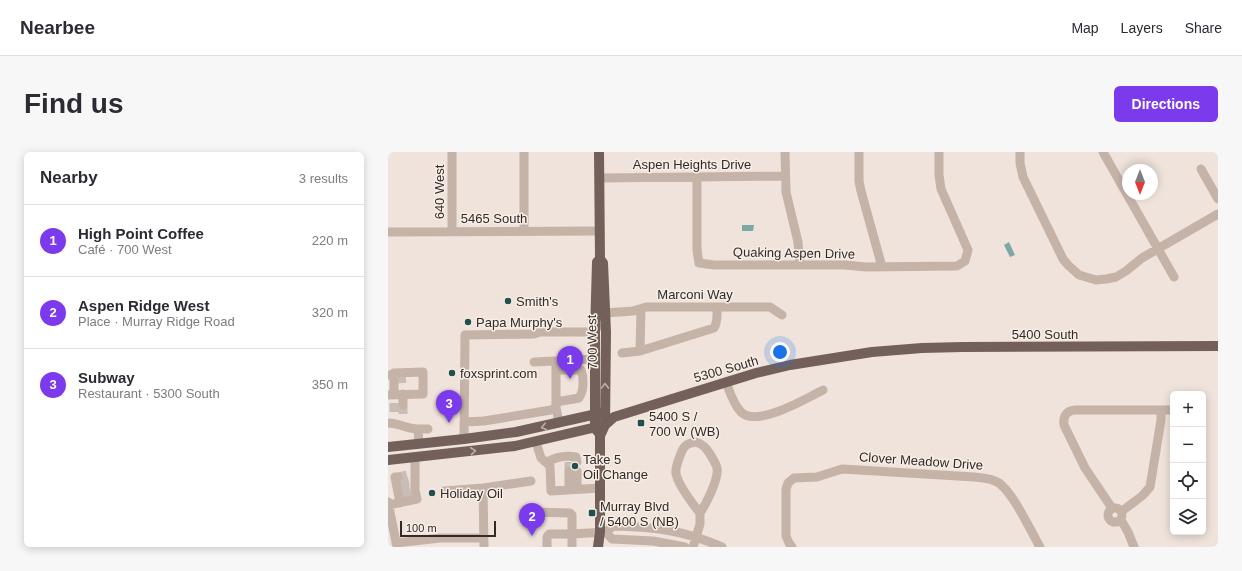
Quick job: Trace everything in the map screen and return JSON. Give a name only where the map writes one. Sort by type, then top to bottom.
[{"type":"main road","name":"700 West","points":[[600,152],[599,231],[600,259],[603,263],[604,282],[605,414]]},
{"type":"main road","name":"700 West","points":[[600,259],[597,262],[595,332],[596,359],[605,414]]},
{"type":"main road","name":"5400 South","points":[[872,352],[922,348],[962,347],[1218,346]]},
{"type":"main road","name":"5300 South","points":[[388,447],[516,432],[605,414],[790,366],[872,352]]},
{"type":"main road","name":"5300 South","points":[[600,430],[605,414]]},
{"type":"main road","points":[[598,547],[603,532],[600,488],[600,430],[605,414]]},
{"type":"main road","points":[[388,460],[514,446],[600,430]]},
{"type":"street","name":"640 West","points":[[452,152],[452,231]]},
{"type":"street","points":[[524,152],[524,231]]},
{"type":"street","points":[[785,152],[787,202],[798,242],[800,265]]},
{"type":"street","points":[[859,152],[860,186],[882,267]]},
{"type":"street","name":"Quaking Aspen Drive","points":[[697,177],[697,250],[699,263],[714,265],[845,265],[866,267],[958,266],[965,261],[968,253],[968,247],[942,189],[939,175],[939,152]]},
{"type":"street","points":[[1020,152],[1021,170],[1063,259],[1068,266],[1079,275],[1096,280],[1116,277],[1158,248],[1218,214]]},
{"type":"street","points":[[1103,152],[1174,277]]},
{"type":"street","points":[[1201,169],[1218,199]]},
{"type":"street","name":"Aspen Heights Drive","points":[[600,178],[785,176]]},
{"type":"street","name":"5465 South","points":[[388,232],[599,231]]},
{"type":"street","points":[[464,439],[465,335],[534,334],[540,332],[595,332],[600,320],[604,282]]},
{"type":"street","name":"Marconi Way","points":[[605,313],[621,312],[646,307],[770,307],[782,315]]},
{"type":"street","points":[[622,353],[640,351],[714,328],[717,320],[717,307]]},
{"type":"street","points":[[640,351],[641,309]]},
{"type":"street","points":[[556,366],[596,359]]},
{"type":"street","points":[[465,422],[484,421],[551,410],[556,405],[579,398],[582,392],[581,370],[534,362]]},
{"type":"street","points":[[556,366],[556,405],[559,423]]},
{"type":"street","points":[[423,372],[423,378],[423,394],[396,398],[393,377],[394,373],[423,372]]},
{"type":"street","points":[[409,378],[423,378]]},
{"type":"street","points":[[726,382],[734,402],[741,412],[753,418],[762,417],[778,411],[823,390]]},
{"type":"street","points":[[1112,508],[1082,462],[1064,424],[1064,417],[1068,412],[1075,410],[1170,410]]},
{"type":"street","points":[[1112,508],[1108,513],[1110,520],[1115,522],[1150,487],[1161,420],[1161,410]]},
{"type":"street","points":[[512,417],[516,432]]},
{"type":"street","points":[[397,421],[410,429],[428,429]]},
{"type":"street","points":[[418,429],[419,444]]},
{"type":"street","points":[[536,442],[541,458],[547,462],[551,469],[551,491],[600,488]]},
{"type":"street","points":[[694,547],[700,524],[700,513],[706,504],[717,475],[716,464],[705,447],[696,442],[690,443],[683,448],[676,469],[676,474],[692,504],[700,513]]},
{"type":"street","points":[[415,457],[404,487],[388,504],[397,545],[430,543],[448,538],[484,542],[484,488]]},
{"type":"street","points":[[547,462],[555,458],[572,464],[573,489]]},
{"type":"street","name":"Clover Meadow Drive","points":[[792,547],[788,543],[786,536],[786,489],[788,483],[797,478],[817,477],[839,470],[848,469],[974,476],[993,480],[1010,495],[1040,547]]},
{"type":"street","points":[[444,491],[484,488],[531,481]]},
{"type":"street","points":[[1112,508],[1118,508],[1133,546]]},
{"type":"street","points":[[531,512],[570,513],[572,515],[572,547]]},
{"type":"street","points":[[547,547],[547,536],[549,534],[603,532],[613,526],[650,527],[679,532],[697,537],[722,547]]},
{"type":"street","points":[[603,532],[612,539],[639,539],[679,546],[679,532]]},
{"type":"water","points":[[742,225],[754,225],[753,231],[742,231]]},
{"type":"water","points":[[1009,242],[1015,255],[1010,257],[1004,245]]},
{"type":"tunnel","points":[[397,379],[409,378]]},
{"type":"tunnel","points":[[394,403],[394,416]]},
{"type":"tunnel","points":[[403,405],[403,418]]},
{"type":"tunnel","points":[[569,462],[569,471]]},
{"type":"tunnel","points":[[398,477],[408,475]]},
{"type":"tunnel","points":[[400,483],[409,481]]},
{"type":"tunnel","points":[[401,490],[411,488]]},
{"type":"tunnel","points":[[403,497],[412,495]]},
{"type":"place","name":"Smith's","points":[[508,301]]},
{"type":"place","name":"Papa Murphy's","points":[[468,322]]},
{"type":"place","name":"foxsprint.com","points":[[452,373]]},
{"type":"place","name":"High Point Coffee","points":[[570,379]]},
{"type":"place","name":"Subway","points":[[449,423]]},
{"type":"place","name":"5400 S / 700 W (WB)","points":[[641,423]]},
{"type":"place","name":"Take 5 Oil Change","points":[[575,466]]},
{"type":"place","name":"Holiday Oil","points":[[432,493]]},
{"type":"place","name":"Murray Blvd / 5400 S (NB)","points":[[592,513]]},
{"type":"place","name":"Aspen Ridge West","points":[[532,536]]}]
